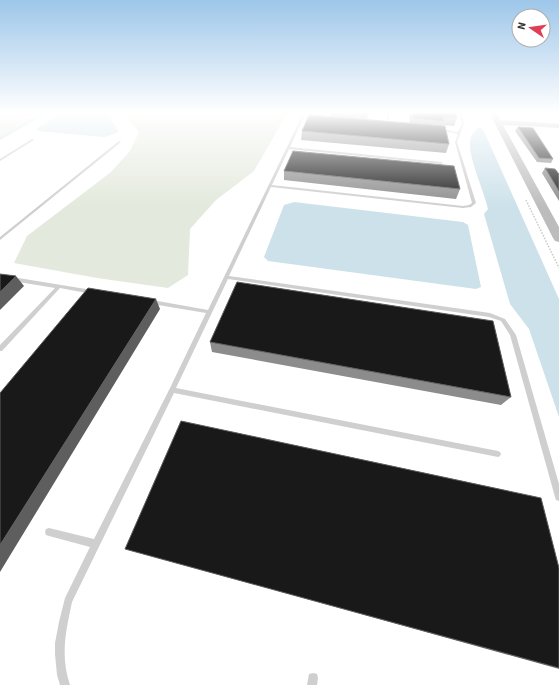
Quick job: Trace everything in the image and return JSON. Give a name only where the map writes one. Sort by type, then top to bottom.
[{"type":"street","points":[[509,144],[559,238]]},
{"type":"lane","points":[[0,160],[26,144]]},
{"type":"lane","points":[[0,239],[118,144]]},
{"type":"lane","points":[[65,685],[60,661],[61,635],[68,602],[227,277],[290,144]]},
{"type":"lane","points":[[269,186],[463,207],[470,206],[474,203],[457,144]]},
{"type":"lane","points":[[288,148],[441,164]]},
{"type":"lane","points":[[0,277],[95,293]]},
{"type":"lane","points":[[227,277],[490,315],[503,320],[513,335],[559,497]]},
{"type":"lane","points":[[0,349],[58,287]]},
{"type":"lane","points":[[148,302],[210,312]]},
{"type":"lane","points":[[172,390],[498,454]]},
{"type":"lane","points":[[49,532],[96,544]]},
{"type":"shaded area","points":[[133,144],[270,144],[254,171],[216,200],[190,229],[188,275],[168,288],[97,278],[14,263],[27,236],[111,172],[130,151]]},
{"type":"water","points":[[470,144],[490,144],[559,299],[559,417],[529,329],[510,304],[484,214],[488,209],[470,150]]},
{"type":"water","points":[[294,202],[463,222],[468,225],[481,287],[476,289],[268,261],[264,257],[284,205]]},
{"type":"building","points":[[529,144],[543,144],[553,159],[539,158]]},
{"type":"building","points":[[293,151],[454,166],[460,189],[284,171]]},
{"type":"building","points":[[545,168],[555,169],[559,174],[559,191]]},
{"type":"building","points":[[0,274],[16,276],[0,292]]},
{"type":"building","points":[[237,282],[493,321],[511,397],[210,342]]},
{"type":"building","points":[[88,288],[156,299],[0,545],[0,393]]},
{"type":"building","points":[[181,421],[541,498],[559,568],[559,668],[125,549]]}]
